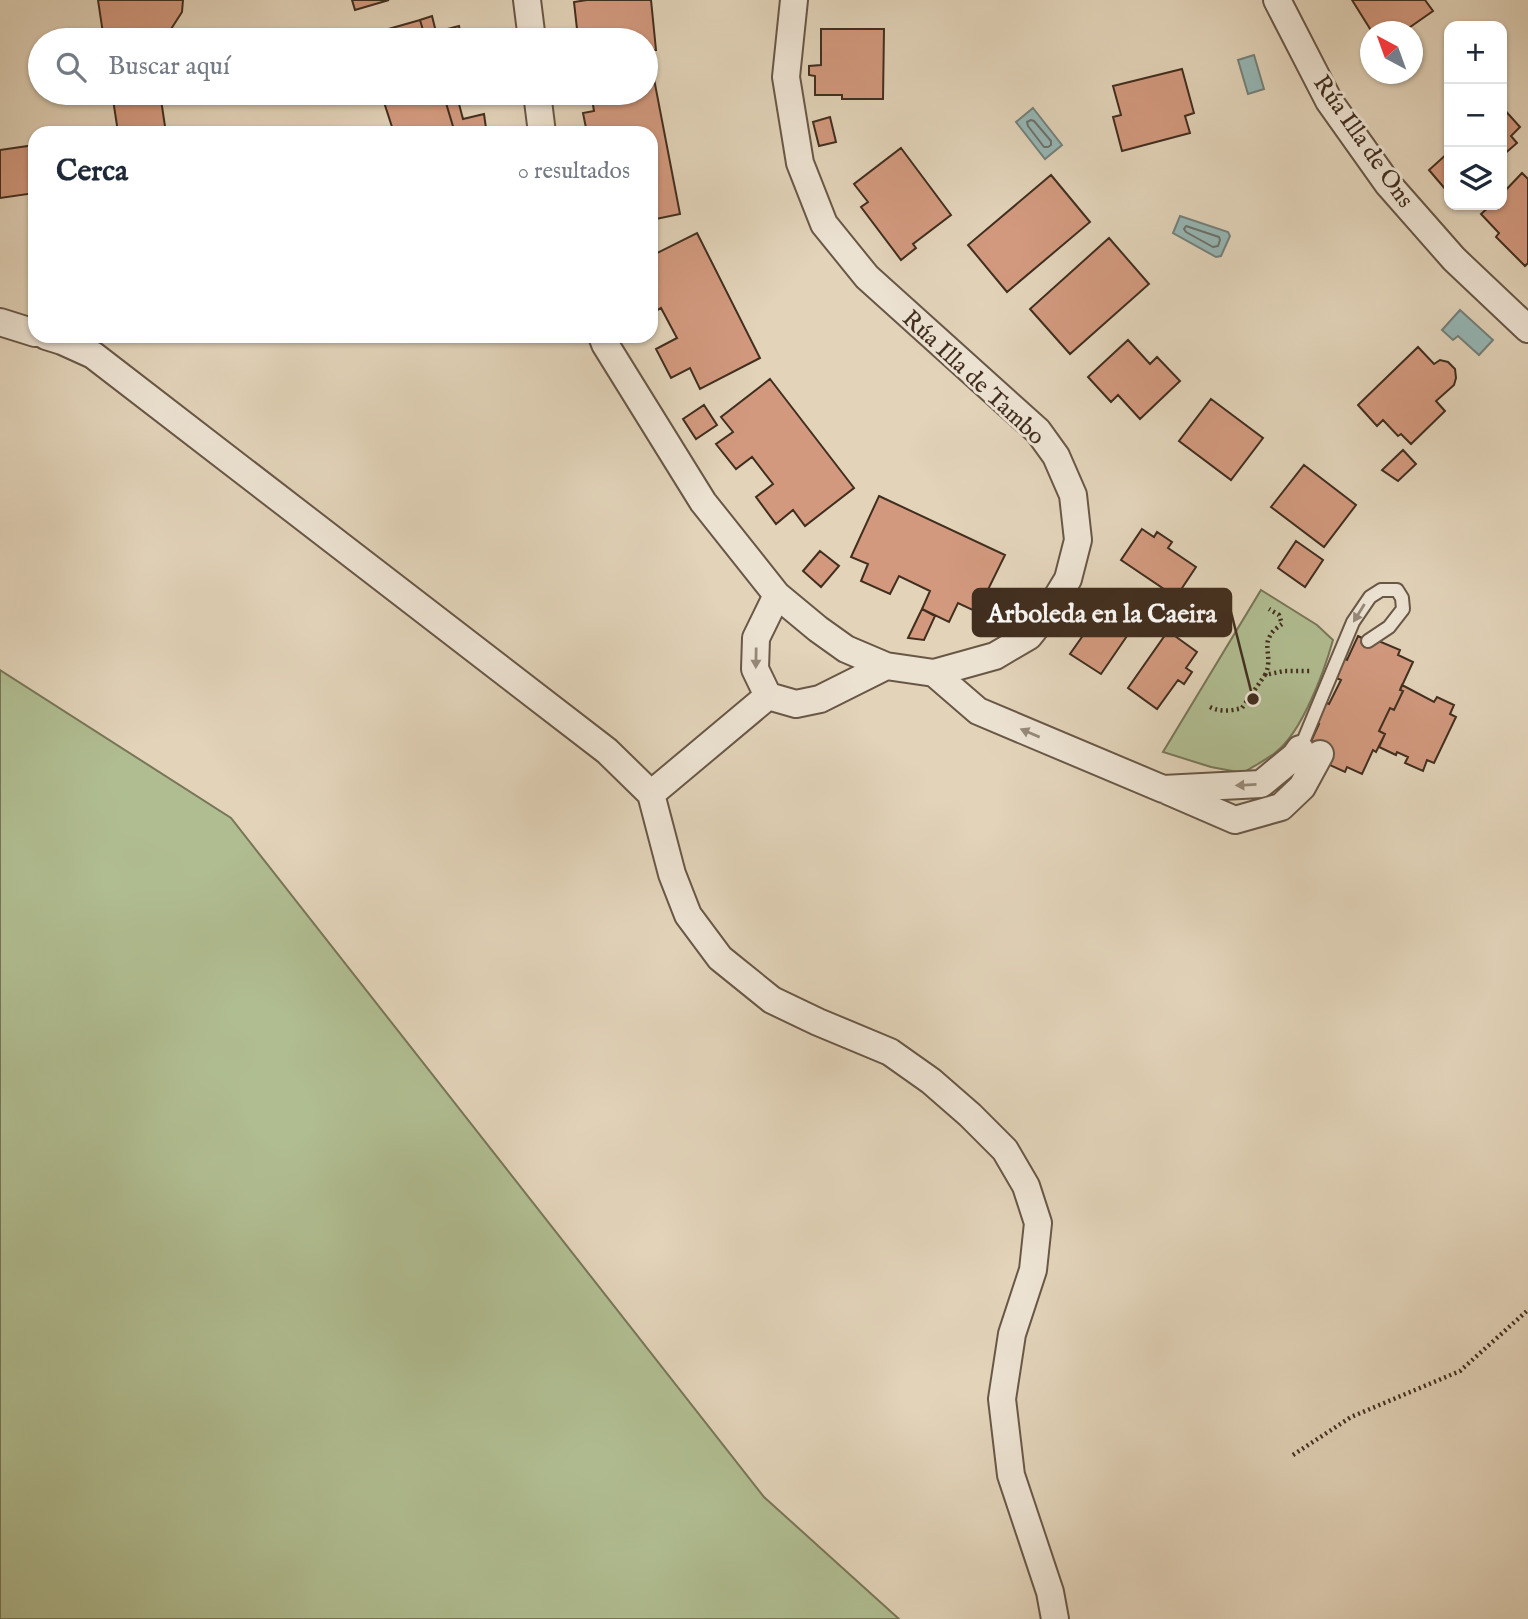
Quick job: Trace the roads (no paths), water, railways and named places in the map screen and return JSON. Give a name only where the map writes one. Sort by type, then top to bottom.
[{"type":"street","points":[[527,0],[530,28]]},
{"type":"street","name":"Rúa Illa de Tambo","points":[[605,343],[703,502],[777,595],[846,649],[886,666],[934,674],[995,656],[1028,636],[1048,612],[1068,579],[1078,540],[1073,495],[1056,456],[1038,431],[867,277],[824,224],[800,163],[786,77],[794,0]]},
{"type":"street","name":"Rúa Illa de Ons","points":[[1277,0],[1329,101],[1388,184],[1454,259],[1528,329]]},
{"type":"street","points":[[538,105],[541,126]]},
{"type":"street","points":[[0,322],[28,330]]},
{"type":"street","points":[[66,343],[93,355],[607,751],[651,794],[672,874],[688,915],[720,958],[772,1000],[890,1052],[931,1081],[1005,1150],[1026,1186],[1038,1223],[1033,1270],[1012,1334],[1002,1399],[1011,1475],[1050,1592],[1055,1619]]},
{"type":"street","points":[[777,595],[756,638],[755,669],[768,696],[796,704],[820,699],[886,666]]},
{"type":"street","points":[[934,674],[978,711],[1235,820],[1280,807],[1302,787],[1310,751]]},
{"type":"street","points":[[651,794],[768,696]]},
{"type":"lane","points":[[1310,751],[1353,622],[1370,597],[1381,590],[1397,590],[1402,598],[1403,609],[1389,627],[1368,641]]},
{"type":"water","points":[[1254,55],[1264,89],[1248,94],[1238,60]]},
{"type":"water","points":[[1033,108],[1062,145],[1045,159],[1016,122]]},
{"type":"water","points":[[1180,216],[1228,232],[1230,236],[1221,256],[1216,257],[1173,233]]},
{"type":"water","points":[[1460,310],[1493,340],[1479,355],[1458,336],[1453,340],[1442,330]]},
{"type":"place","name":"Arboleda en la Caeira","points":[[1253,699]]}]
